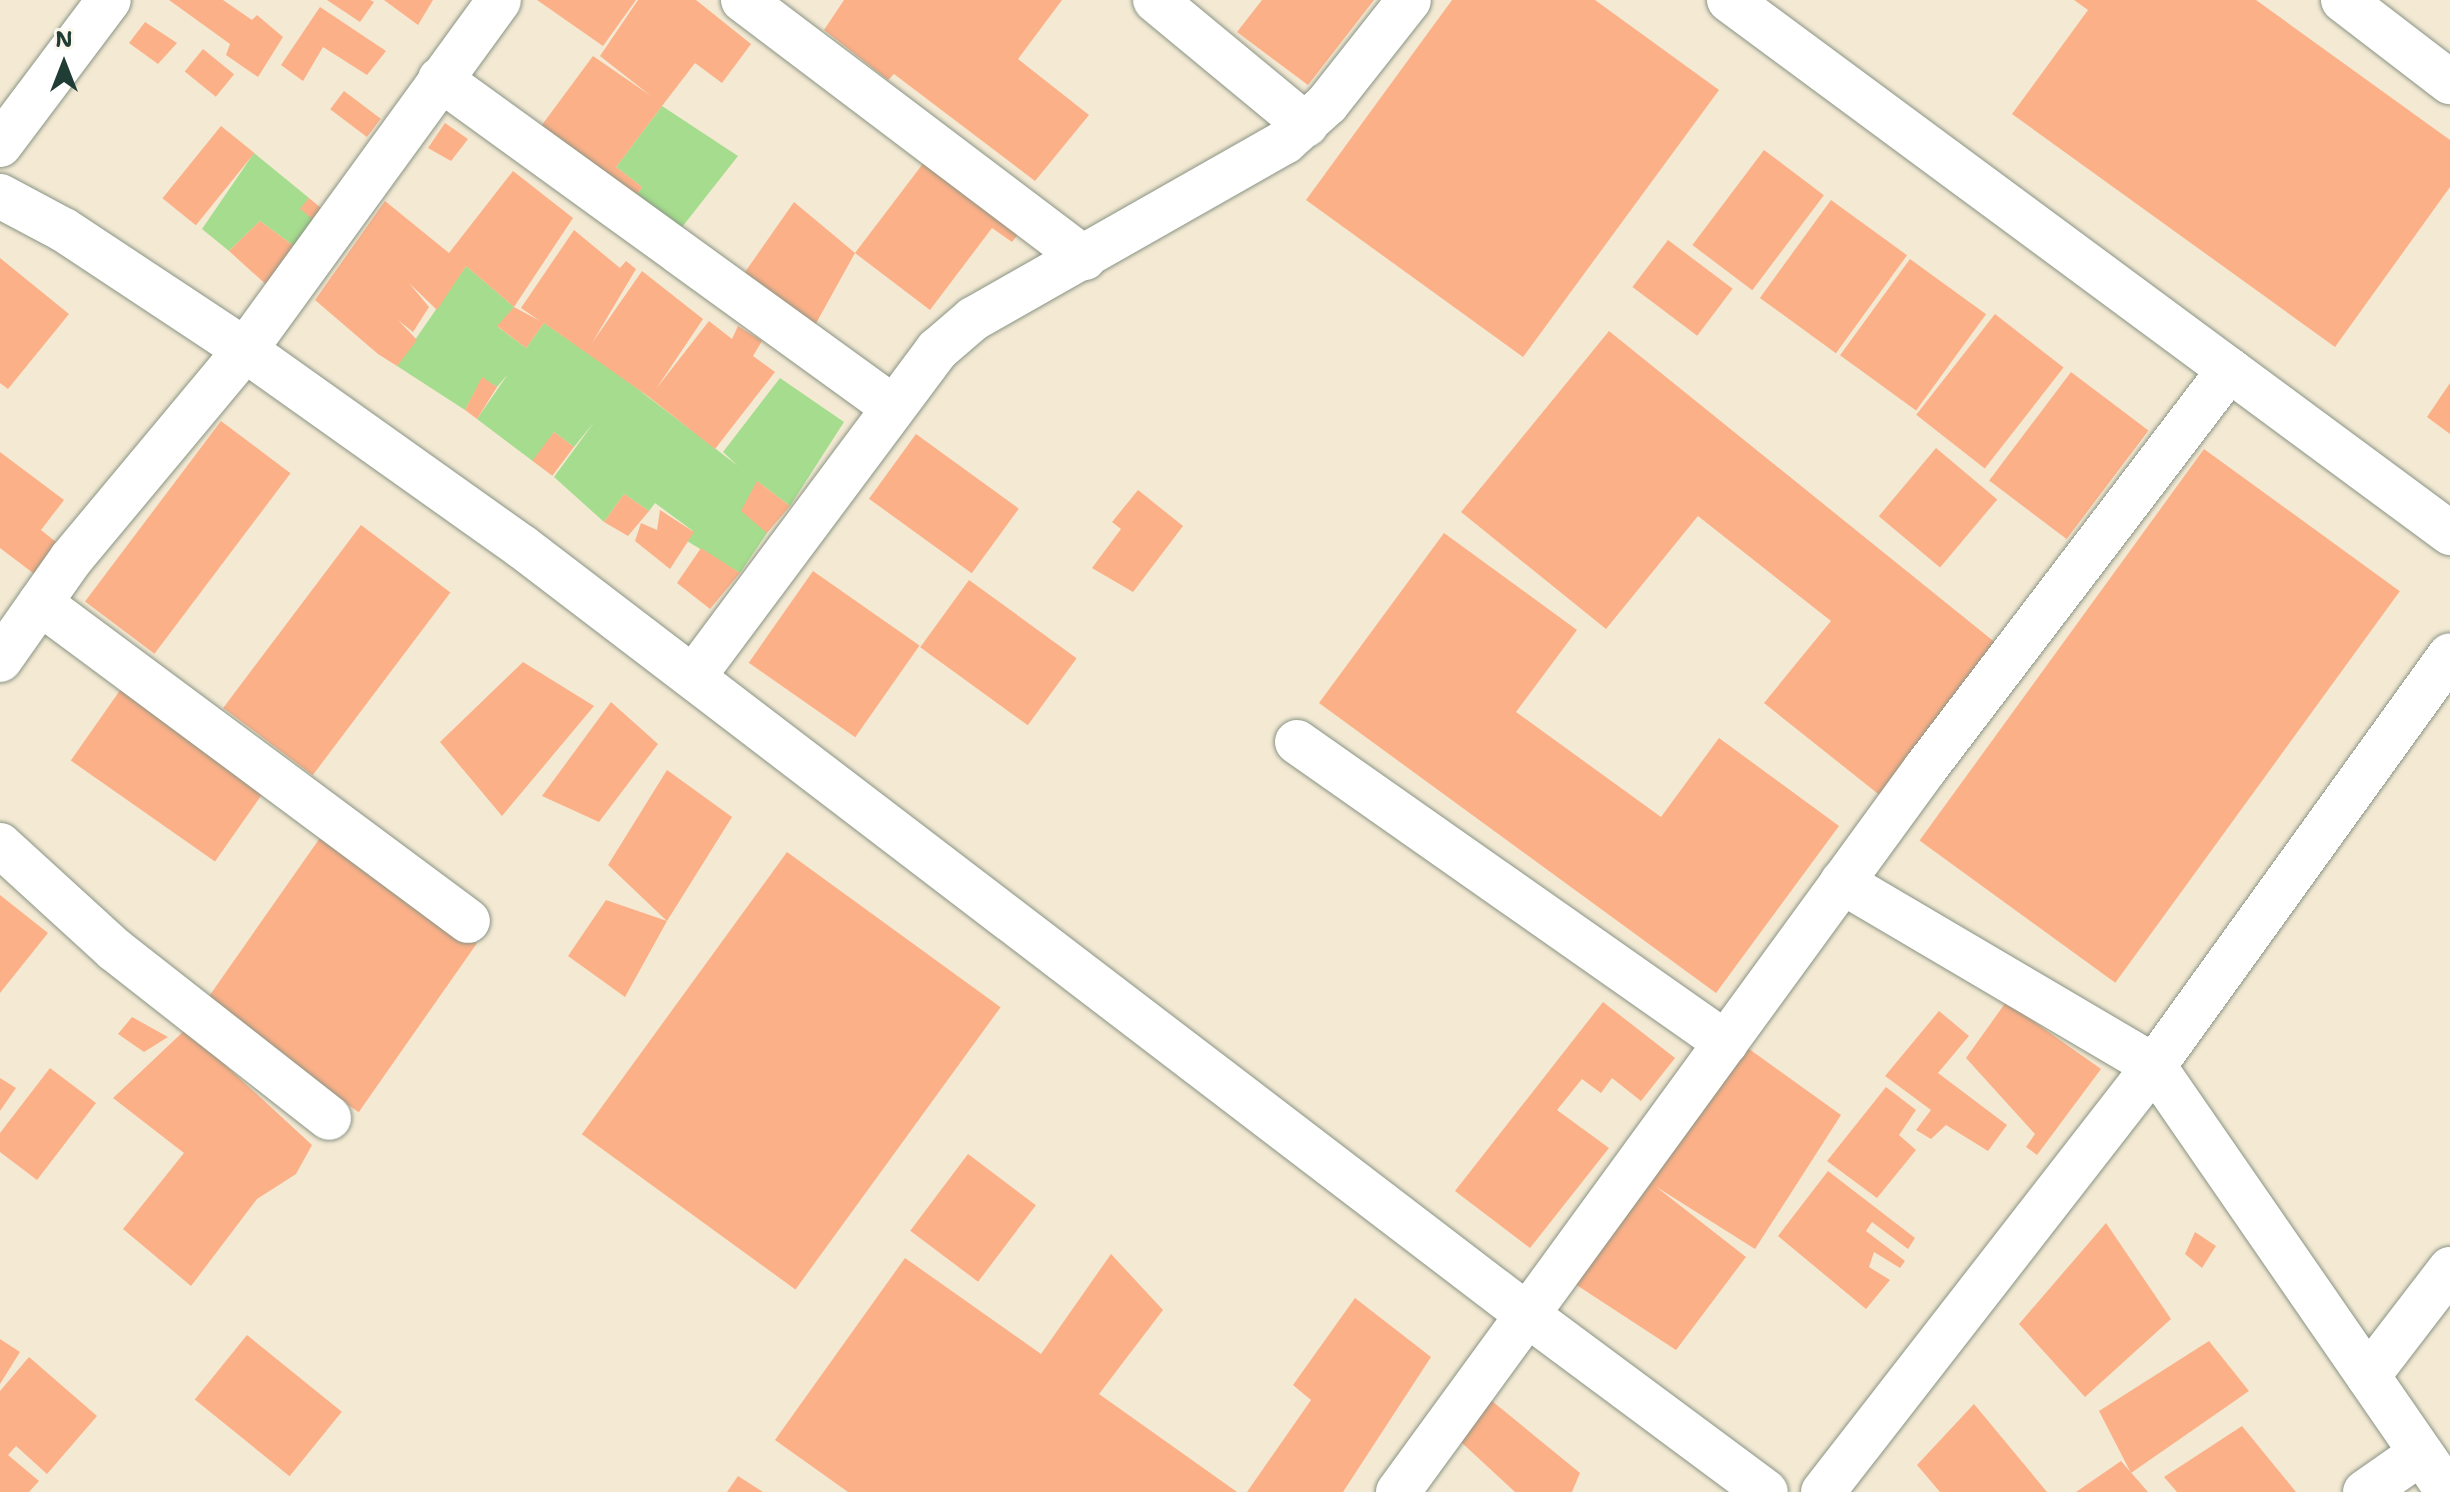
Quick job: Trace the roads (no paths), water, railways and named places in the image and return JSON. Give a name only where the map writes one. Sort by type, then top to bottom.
[{"type":"street","points":[[0,145],[109,0]]},
{"type":"street","points":[[0,660],[71,559],[245,350],[499,0]]},
{"type":"street","points":[[743,0],[1084,258]]},
{"type":"street","points":[[1155,0],[1306,125]]},
{"type":"street","points":[[694,676],[937,350],[973,319],[1261,158],[1306,125],[1409,0]]},
{"type":"street","points":[[1729,0],[2450,533]]},
{"type":"street","points":[[2343,0],[2450,82]]},
{"type":"street","points":[[440,79],[893,407]]},
{"type":"street","points":[[0,196],[64,230],[245,350],[521,546],[1529,1316],[1766,1492]]},
{"type":"street","points":[[1398,1492],[1842,882],[2229,370]]},
{"type":"street","points":[[40,603],[468,921]]},
{"type":"street","points":[[1823,1492],[2154,1066],[2450,655]]},
{"type":"street","points":[[1297,742],[1726,1043]]},
{"type":"street","points":[[0,845],[115,950],[329,1118]]},
{"type":"street","points":[[1842,882],[2154,1066],[2448,1492]]},
{"type":"street","points":[[2368,1376],[2450,1269]]},
{"type":"street","points":[[2365,1492],[2421,1453]]}]
